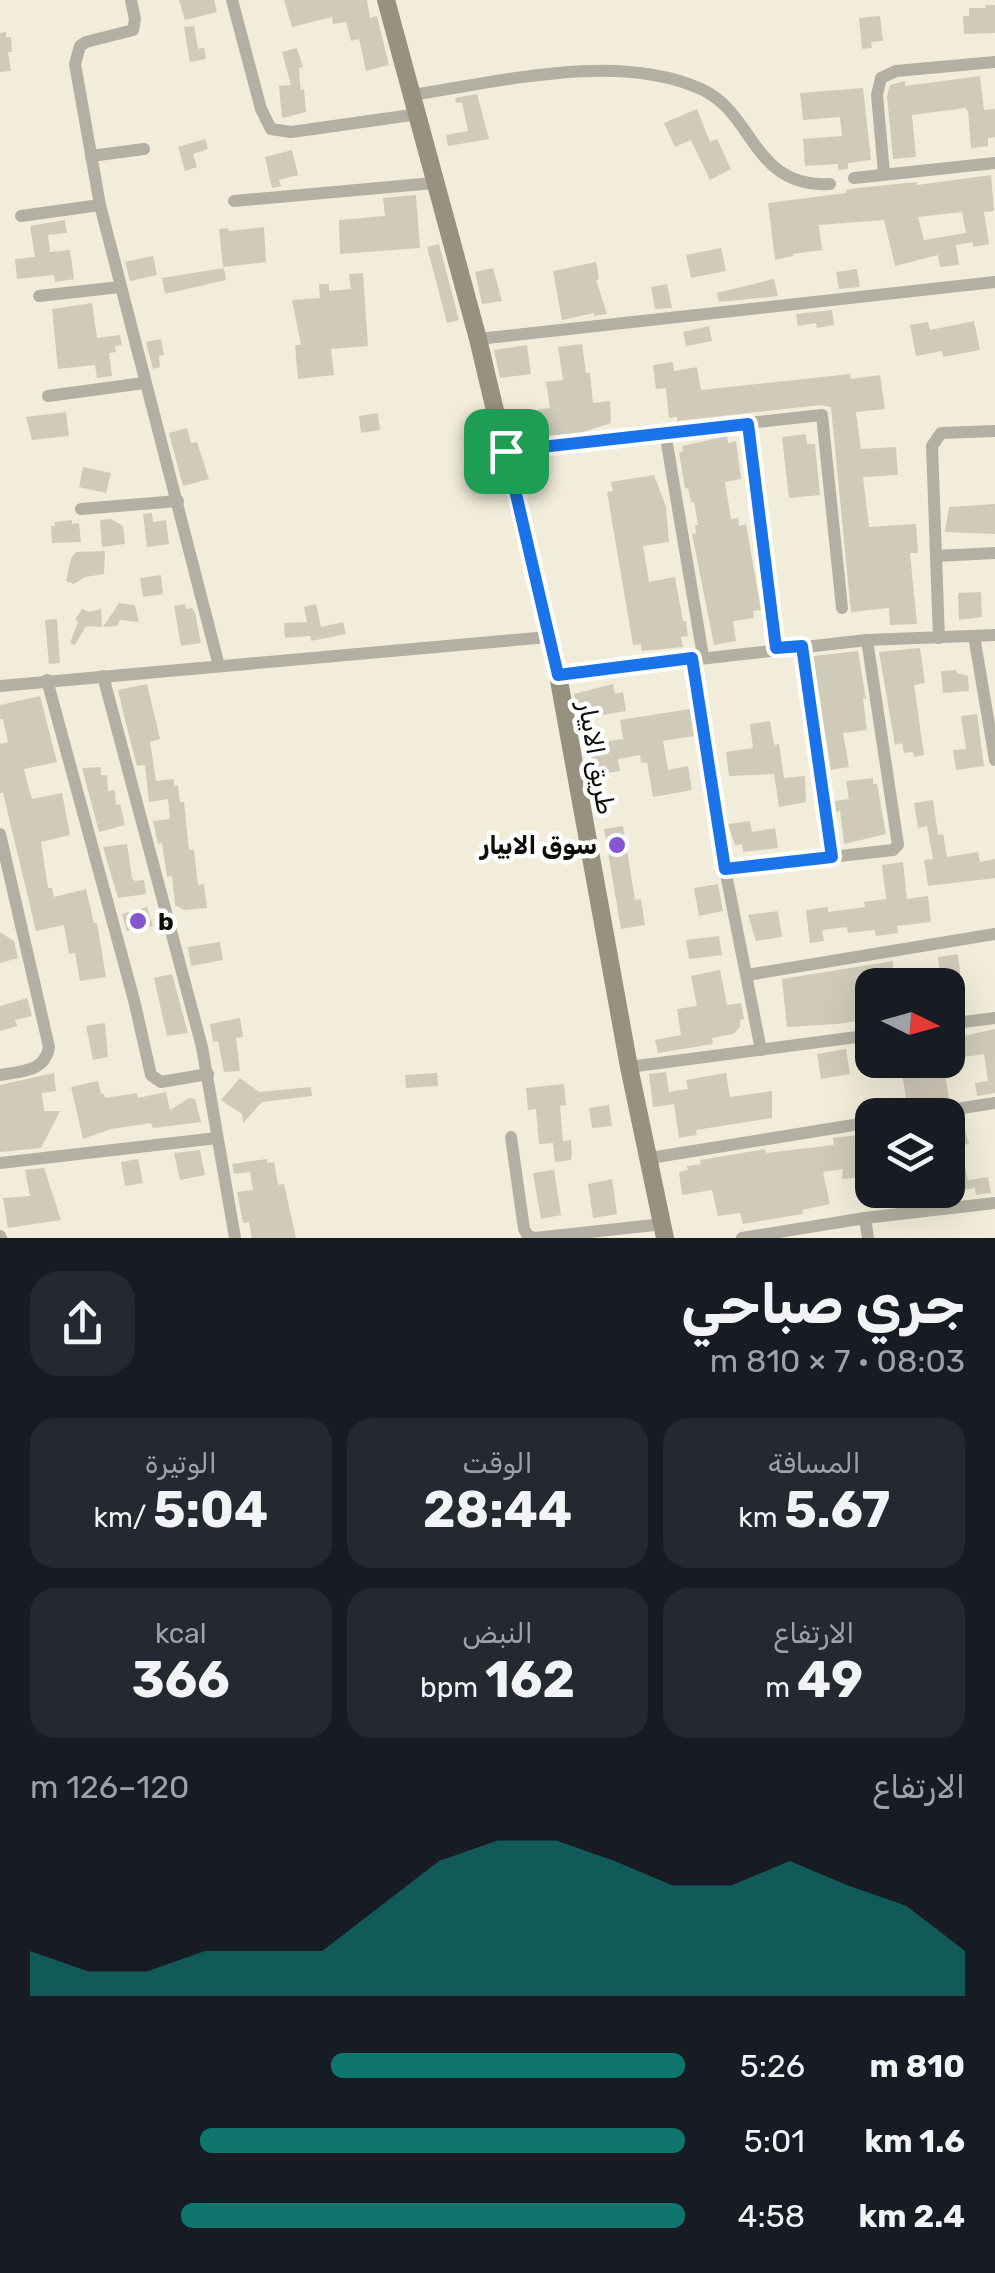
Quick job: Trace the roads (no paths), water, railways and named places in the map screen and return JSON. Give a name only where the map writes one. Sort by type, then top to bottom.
[{"type":"main road","name":"طريق الابيار","points":[[386,0],[478,339],[558,675],[628,1068],[664,1231]]},
{"type":"street","points":[[131,0],[133,30],[86,42],[76,54],[75,64],[100,205],[219,666]]},
{"type":"street","points":[[232,0],[265,121],[271,129],[291,132],[418,114]]},
{"type":"street","points":[[884,173],[877,95],[881,78],[896,71],[995,62]]},
{"type":"street","points":[[412,95],[584,72],[620,72],[672,80],[706,91],[720,101],[760,151],[793,181],[830,184]]},
{"type":"street","points":[[90,156],[144,149]]},
{"type":"street","points":[[854,178],[995,163]]},
{"type":"street","points":[[234,202],[434,183]]},
{"type":"street","points":[[21,216],[100,205]]},
{"type":"street","points":[[478,339],[995,282]]},
{"type":"street","points":[[39,296],[120,286]]},
{"type":"street","points":[[48,396],[144,383]]},
{"type":"street","points":[[506,451],[822,416],[842,608]]},
{"type":"street","points":[[748,424],[776,648]]},
{"type":"street","points":[[939,638],[932,446],[941,433],[995,431]]},
{"type":"street","points":[[665,432],[725,869],[762,1050]]},
{"type":"street","points":[[81,509],[178,501]]},
{"type":"street","points":[[936,556],[995,553]]},
{"type":"street","points":[[558,675],[776,648],[995,635]]},
{"type":"street","points":[[974,636],[995,760]]},
{"type":"street","points":[[0,686],[548,637]]},
{"type":"street","points":[[725,869],[894,850],[898,845],[867,640]]},
{"type":"street","points":[[802,646],[832,857]]},
{"type":"street","points":[[102,676],[208,1074],[235,1238]]},
{"type":"street","points":[[46,680],[151,1075],[161,1082],[208,1074]]},
{"type":"street","points":[[0,834],[49,1047],[47,1058],[37,1068],[0,1075]]},
{"type":"street","points":[[747,974],[995,934]]},
{"type":"street","points":[[965,1022],[995,1018]]},
{"type":"street","points":[[628,1068],[855,1037]]},
{"type":"street","points":[[965,1107],[995,1102]]},
{"type":"street","points":[[650,1158],[855,1125]]},
{"type":"street","points":[[512,1137],[528,1236],[664,1231]]},
{"type":"street","points":[[0,1162],[218,1138]]},
{"type":"street","points":[[742,1238],[864,1218],[995,1203]]},
{"type":"street","points":[[864,1218],[868,1238]]},
{"type":"place","name":"سوق الابيار","points":[[617,845]]},
{"type":"place","name":"b","points":[[138,921]]}]
